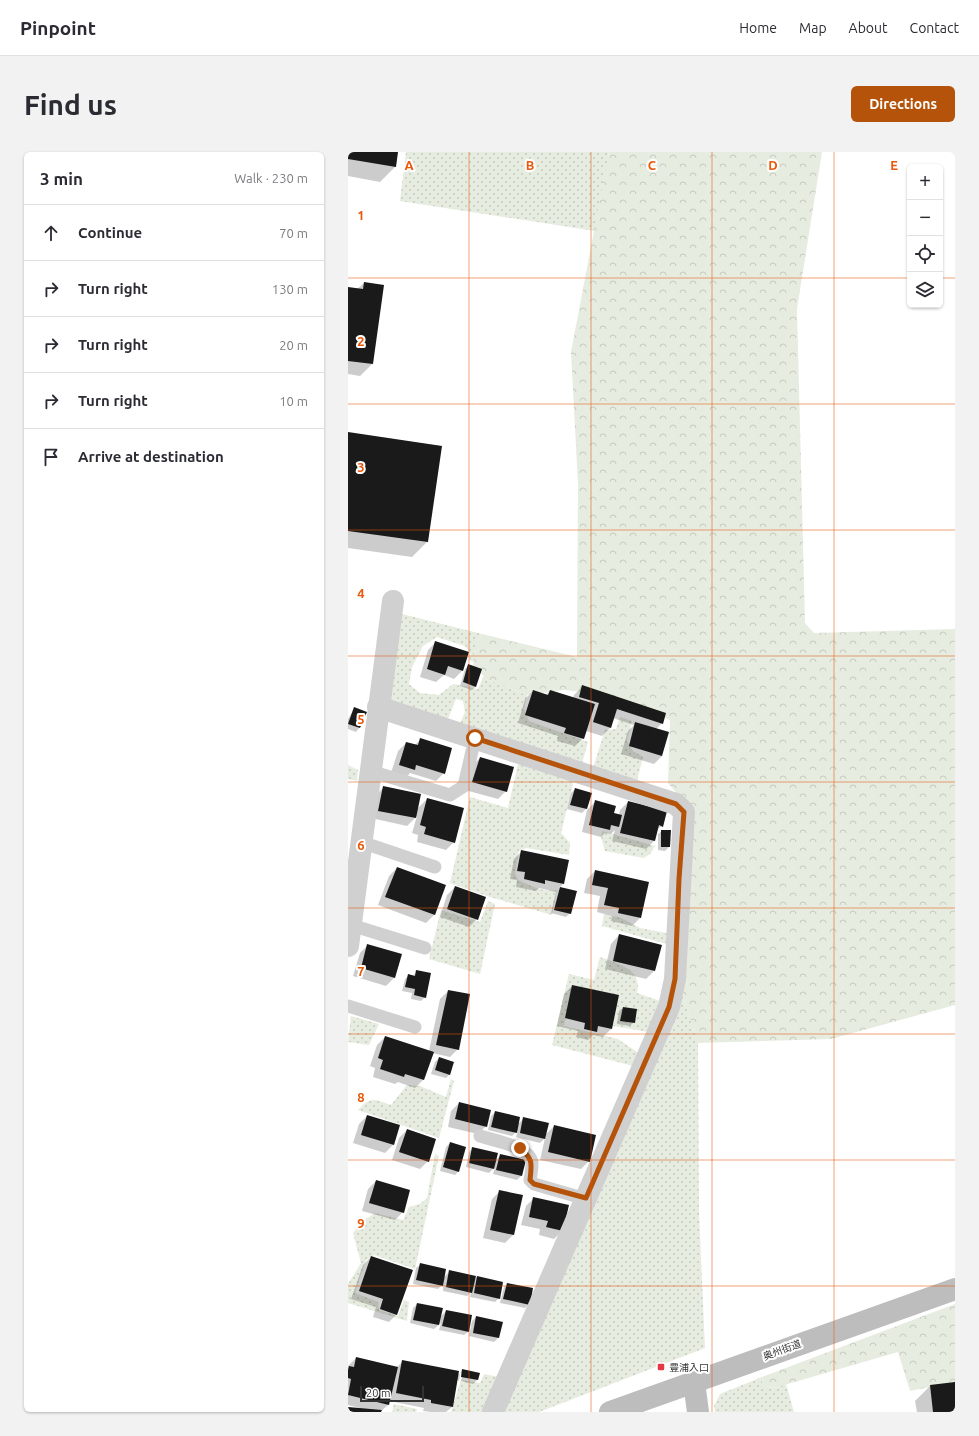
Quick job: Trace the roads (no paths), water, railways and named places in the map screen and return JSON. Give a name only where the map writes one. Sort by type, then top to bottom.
[{"type":"main road","name":"奥州街道","points":[[610,1412],[955,1289]]},
{"type":"main road","points":[[694,1382],[698,1412]]},
{"type":"street","points":[[348,946],[393,601]]},
{"type":"street","points":[[378,708],[676,804],[684,812],[679,879],[675,979],[669,1007],[493,1412]]},
{"type":"lane","points":[[370,771],[450,795],[464,786],[475,738]]},
{"type":"lane","points":[[361,842],[435,867]]},
{"type":"lane","points":[[351,925],[425,948]]},
{"type":"lane","points":[[348,1006],[415,1027]]},
{"type":"lane","points":[[480,1136],[520,1148],[528,1155],[532,1163],[530,1180],[534,1184],[586,1198]]},
{"type":"place","name":"豊浦入口","points":[[661,1367]]}]
